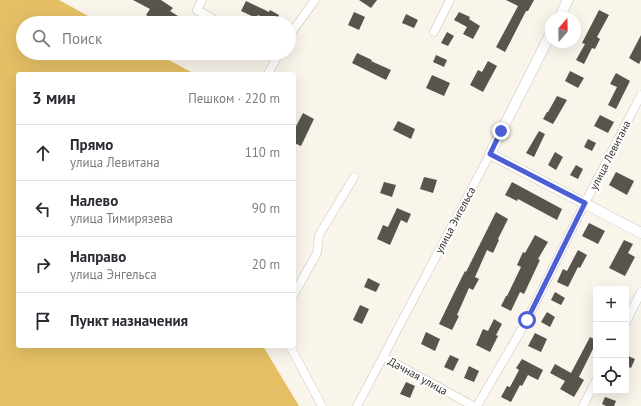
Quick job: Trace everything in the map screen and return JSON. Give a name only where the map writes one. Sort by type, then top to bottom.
[{"type":"street","points":[[202,0],[197,10],[208,16]]},
{"type":"street","points":[[296,26],[315,0]]},
{"type":"street","points":[[434,32],[450,0]]},
{"type":"street","points":[[562,12],[568,0]]},
{"type":"street","name":"улица Энгельса","points":[[357,406],[490,154],[545,45]]},
{"type":"street","points":[[269,72],[275,60]]},
{"type":"street","name":"улица Левитана","points":[[477,406],[527,320],[641,95]]},
{"type":"street","points":[[490,154],[641,233]]},
{"type":"street","points":[[296,290],[317,253],[319,235],[354,177]]},
{"type":"street","points":[[629,316],[641,292]]},
{"type":"street","points":[[291,348],[322,406]]},
{"type":"street","name":"Дачная улица","points":[[384,357],[474,406]]},
{"type":"street","points":[[583,406],[593,387]]},
{"type":"shaded area","points":[[0,0],[59,0],[88,16],[16,16],[16,60],[169,60],[191,72],[16,72],[16,348],[264,348],[299,406],[0,406]]},
{"type":"building","points":[[133,0],[161,0],[173,8],[170,11],[178,16],[148,16],[146,15],[150,9]]},
{"type":"building","points":[[359,0],[377,0],[371,8]]},
{"type":"building","points":[[506,0],[534,0],[528,11],[526,11],[505,52],[496,47],[518,6]]},
{"type":"building","points":[[246,1],[279,15],[252,16],[241,11]]},
{"type":"building","points":[[599,10],[609,15],[597,37],[600,39],[595,49],[592,48],[584,64],[576,60],[585,44],[582,43]]},
{"type":"building","points":[[354,12],[365,17],[359,30],[348,25]]},
{"type":"building","points":[[459,12],[470,17],[469,19],[480,26],[473,39],[463,34],[467,27],[454,20]]},
{"type":"building","points":[[406,14],[418,20],[414,28],[402,23]]},
{"type":"building","points":[[447,32],[454,36],[448,46],[441,43]]},
{"type":"building","points":[[641,35],[641,60],[639,64],[629,58]]},
{"type":"building","points":[[357,53],[391,70],[386,80],[352,63]]},
{"type":"building","points":[[436,55],[447,60],[444,67],[433,62]]},
{"type":"building","points":[[488,61],[497,66],[483,92],[470,85],[478,70],[482,72]]},
{"type":"building","points":[[570,71],[584,78],[578,88],[565,81]]},
{"type":"building","points":[[616,73],[630,81],[616,109],[608,105],[617,87],[610,84]]},
{"type":"building","points":[[432,75],[450,83],[444,96],[426,88]]},
{"type":"building","points":[[557,96],[567,100],[553,124],[543,119]]},
{"type":"building","points":[[303,113],[314,119],[301,146],[296,144],[296,126]]},
{"type":"building","points":[[600,115],[614,122],[608,133],[594,126]]},
{"type":"building","points":[[398,121],[415,129],[411,139],[393,130]]},
{"type":"building","points":[[539,131],[545,134],[534,157],[526,153]]},
{"type":"building","points":[[588,139],[596,143],[592,151],[584,147]]},
{"type":"building","points":[[555,152],[563,157],[556,170],[548,165]]},
{"type":"building","points":[[576,165],[583,169],[578,179],[570,175]]},
{"type":"building","points":[[616,172],[634,181],[627,195],[609,185]]},
{"type":"building","points":[[424,177],[437,180],[433,193],[420,189]]},
{"type":"building","points":[[384,182],[396,185],[392,197],[380,193]]},
{"type":"building","points":[[512,182],[562,209],[557,220],[518,199],[517,201],[505,195]]},
{"type":"building","points":[[397,208],[411,214],[407,223],[401,220],[390,245],[377,239],[383,225],[388,227]]},
{"type":"building","points":[[496,212],[508,219],[493,253],[487,250],[475,277],[479,279],[473,290],[469,288],[457,315],[459,316],[452,330],[439,324]]},
{"type":"building","points":[[589,223],[605,231],[598,244],[582,236]]},
{"type":"building","points":[[535,235],[548,242],[538,259],[540,260],[524,294],[520,292],[511,311],[501,306],[521,267],[517,265],[523,252],[525,253]]},
{"type":"building","points":[[624,240],[633,244],[628,253],[635,257],[625,276],[609,268]]},
{"type":"building","points":[[578,250],[587,255],[580,268],[578,267],[568,287],[557,282],[563,269],[567,271]]},
{"type":"building","points":[[368,278],[380,284],[376,292],[364,287]]},
{"type":"building","points":[[555,292],[565,298],[561,305],[551,300]]},
{"type":"building","points":[[360,305],[369,309],[362,324],[353,320]]},
{"type":"building","points":[[547,312],[555,317],[550,327],[541,322]]},
{"type":"building","points":[[494,319],[502,324],[490,352],[476,345],[483,329],[488,331]]},
{"type":"building","points":[[426,332],[440,339],[435,351],[421,344]]},
{"type":"building","points":[[535,333],[547,339],[541,352],[528,346]]},
{"type":"building","points":[[590,337],[593,338],[593,349],[579,377],[584,380],[574,397],[560,389],[565,381],[550,373],[555,364],[571,373]]},
{"type":"building","points":[[450,355],[459,359],[453,371],[444,367]]},
{"type":"building","points":[[629,356],[635,359],[631,368],[629,367]]},
{"type":"building","points":[[522,359],[543,370],[538,380],[528,375],[522,386],[520,385],[511,402],[501,397],[507,386],[510,387],[519,370],[516,368]]},
{"type":"building","points":[[469,366],[479,371],[474,382],[464,378]]},
{"type":"building","points":[[406,382],[415,386],[410,398],[400,394]]},
{"type":"building","points":[[605,397],[616,401],[614,406],[606,406],[602,404]]},
{"type":"route","points":[[501,131],[490,154],[585,203],[527,320]]}]
